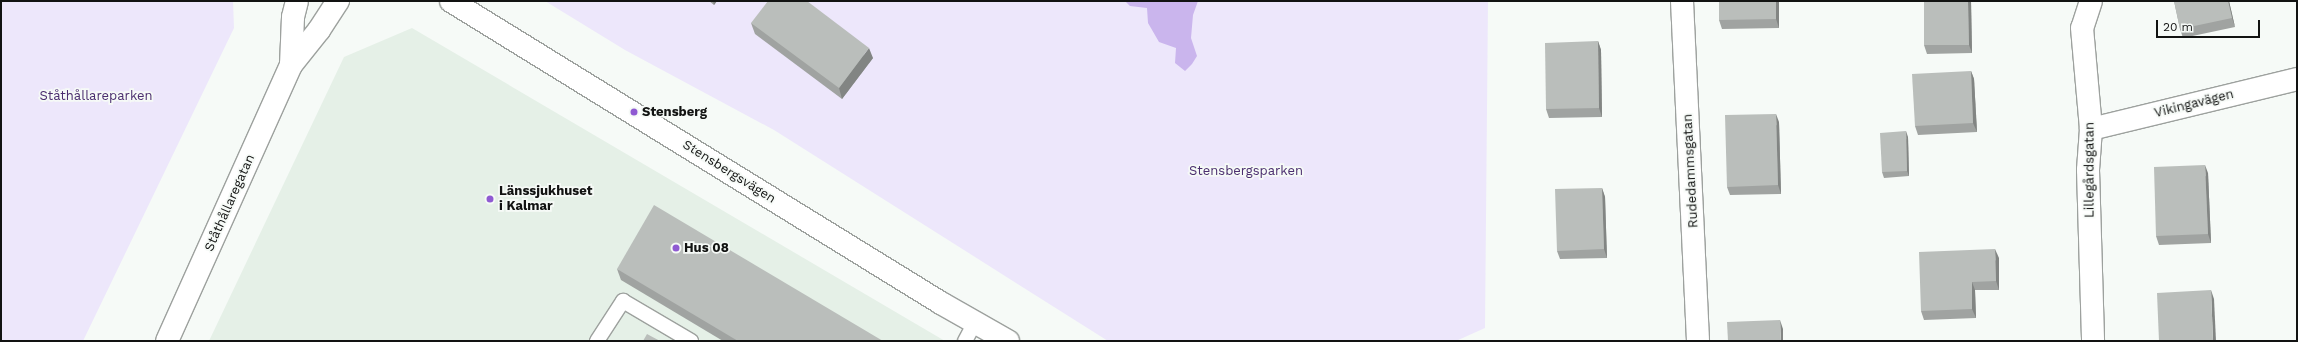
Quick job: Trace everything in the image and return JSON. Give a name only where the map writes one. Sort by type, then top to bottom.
[{"type":"street","name":"Ståthållaregatan","points":[[291,65],[293,17],[297,1]]},
{"type":"street","name":"Ståthållaregatan","points":[[167,341],[291,65],[320,30],[338,1]]},
{"type":"street","name":"Stensbergsvägen","points":[[451,1],[1008,341]]},
{"type":"street","name":"Rudedammsgatan","points":[[1682,1],[1698,341]]},
{"type":"street","name":"Lillegårdsgatan","points":[[2091,1],[2082,28],[2091,129],[2088,170],[2093,341]]},
{"type":"street","name":"Vikingavägen","points":[[2091,129],[2297,79]]},
{"type":"lane","points":[[597,341],[623,301],[691,341]]},
{"type":"lane","points":[[964,341],[975,322]]},
{"type":"shaded area","points":[[1125,1],[1198,1],[1193,15],[1191,38],[1197,56],[1185,71],[1175,63],[1176,48],[1159,42],[1148,23],[1147,8],[1130,6]]},
{"type":"shaded area","name":"Länssjukhuset i Kalmar","points":[[412,28],[945,341],[209,341],[344,57]]},
{"type":"green space","name":"Ståthållareparken","points":[[1,1],[233,1],[234,28],[83,341],[1,341]]},
{"type":"green space","name":"Stensbergsparken","points":[[545,1],[1488,1],[1485,328],[1456,341],[1108,341],[774,130],[625,50]]},
{"type":"building","points":[[768,1],[807,1],[869,48],[839,88],[751,23]]},
{"type":"building","points":[[1719,1],[1776,1],[1776,19],[1719,20]]},
{"type":"building","points":[[1924,1],[1968,1],[1969,45],[1924,45]]},
{"type":"building","points":[[2174,1],[2228,1],[2232,18],[2180,29]]},
{"type":"building","points":[[1598,41],[1599,108],[1546,109],[1545,43]]},
{"type":"building","points":[[1971,71],[1973,123],[1915,126],[1912,74]]},
{"type":"building","points":[[1776,114],[1778,185],[1727,187],[1725,115]]},
{"type":"building","points":[[1906,131],[1907,171],[1882,172],[1880,133]]},
{"type":"building","points":[[2205,165],[2208,234],[2156,236],[2154,167]]},
{"type":"building","points":[[1602,188],[1604,249],[1557,251],[1555,189]]},
{"type":"building","name":"Hus 08","points":[[654,205],[883,341],[738,341],[617,269]]},
{"type":"building","points":[[1995,249],[1996,281],[1972,282],[1972,309],[1921,311],[1919,252]]},
{"type":"building","points":[[2211,290],[2213,341],[2159,341],[2157,293]]},
{"type":"building","points":[[1780,320],[1781,341],[1728,341],[1727,322]]},
{"type":"building","points":[[647,334],[660,341],[643,341]]},
{"type":"place","name":"Stensberg","points":[[634,112]]},
{"type":"place","name":"Länssjukhuset i Kalmar","points":[[490,199]]},
{"type":"place","name":"Hus 08","points":[[676,248]]}]
